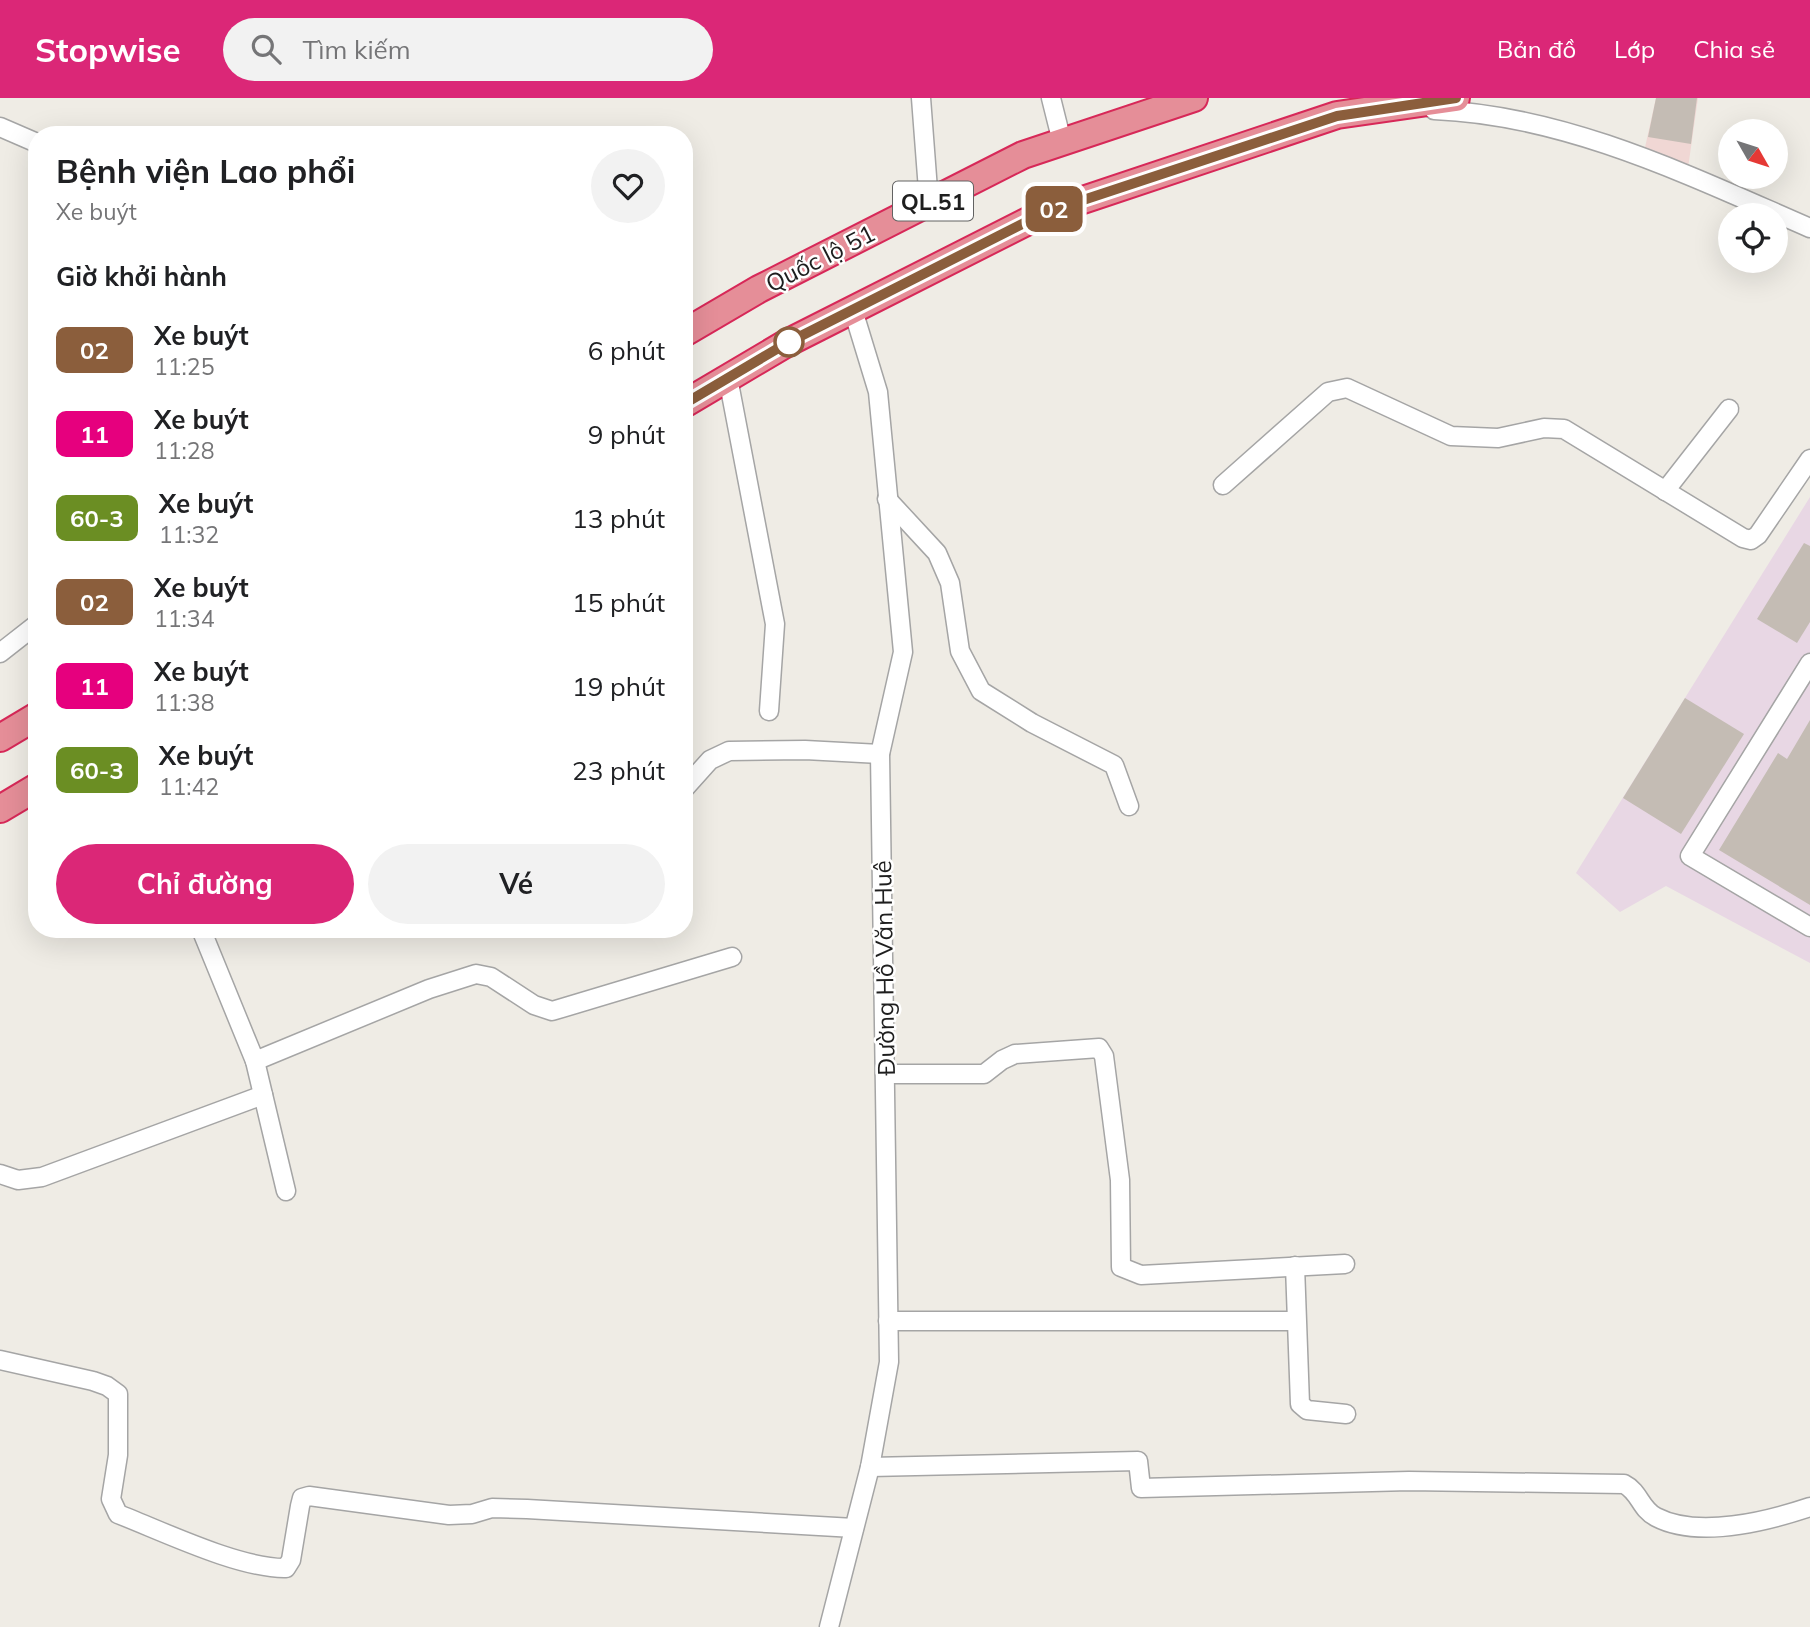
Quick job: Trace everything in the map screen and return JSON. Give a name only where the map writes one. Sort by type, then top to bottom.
[{"type":"highway","name":"Quốc lộ 51","points":[[693,328],[759,289],[1023,155],[1194,98]]},
{"type":"highway","name":"QL.51","points":[[693,399],[853,310],[1044,213],[1337,116],[1456,98]]},
{"type":"highway","points":[[0,738],[28,721]]},
{"type":"highway","points":[[0,809],[28,792]]},
{"type":"street","points":[[921,98],[929,202]]},
{"type":"street","points":[[1051,98],[1062,142]]},
{"type":"street","points":[[1385,108],[1483,112],[1584,137],[1684,173],[1810,228]]},
{"type":"street","points":[[0,127],[28,139]]},
{"type":"street","name":"Đường Hồ Văn Huê","points":[[829,1627],[870,1467],[886,1388],[888,1321],[880,754],[903,652],[878,392],[853,310]]},
{"type":"street","points":[[693,317],[718,313]]},
{"type":"street","points":[[729,378],[775,624],[769,711]]},
{"type":"street","points":[[1223,485],[1328,393],[1347,388],[1451,436],[1499,438],[1544,428],[1564,429],[1751,540],[1758,535],[1810,459]]},
{"type":"street","points":[[1665,491],[1729,409]]},
{"type":"street","points":[[887,499],[937,553],[950,583],[960,651],[981,691],[1032,723],[1114,765],[1129,806]]},
{"type":"street","points":[[0,653],[28,631]]},
{"type":"street","points":[[1810,663],[1690,856],[1810,927]]},
{"type":"street","points":[[693,779],[710,760],[729,751],[805,750],[880,754]]},
{"type":"street","points":[[205,938],[255,1061],[286,1191]]},
{"type":"street","points":[[255,1061],[429,989],[475,974],[491,977],[534,1004],[552,1011],[732,957]]},
{"type":"street","points":[[885,1074],[984,1074],[1015,1054],[1099,1048],[1104,1056],[1120,1181],[1121,1268],[1141,1275],[1345,1264]]},
{"type":"street","points":[[0,1174],[18,1180],[42,1177],[263,1095]]},
{"type":"street","points":[[1296,1266],[1295,1321],[1302,1407],[1346,1415]]},
{"type":"street","points":[[888,1321],[1295,1321]]},
{"type":"street","points":[[0,1360],[107,1385],[118,1394],[118,1455],[111,1499],[118,1514],[196,1545],[271,1568],[286,1568],[291,1560],[302,1498],[309,1496],[449,1516],[472,1514],[492,1508],[527,1509],[854,1528]]},
{"type":"street","points":[[870,1467],[1138,1461],[1142,1488],[1409,1481],[1624,1484],[1635,1489],[1646,1511],[1657,1518],[1670,1523],[1722,1527],[1773,1519],[1810,1507]]},
{"type":"shaded area","points":[[1656,98],[1698,98],[1688,168],[1644,152]]},
{"type":"shaded area","points":[[1810,497],[1810,963],[1666,886],[1620,912],[1576,873]]},
{"type":"building","points":[[1656,98],[1697,98],[1691,144],[1648,137]]},
{"type":"building","points":[[1804,543],[1810,546],[1810,622],[1797,643],[1757,619]]},
{"type":"building","points":[[1685,698],[1744,734],[1681,834],[1623,798]]},
{"type":"building","points":[[1810,720],[1810,905],[1719,850],[1778,753],[1787,759]]},
{"type":"bus line","name":"02","points":[[693,399],[787,343],[1044,213],[1337,116],[1456,98]]}]
